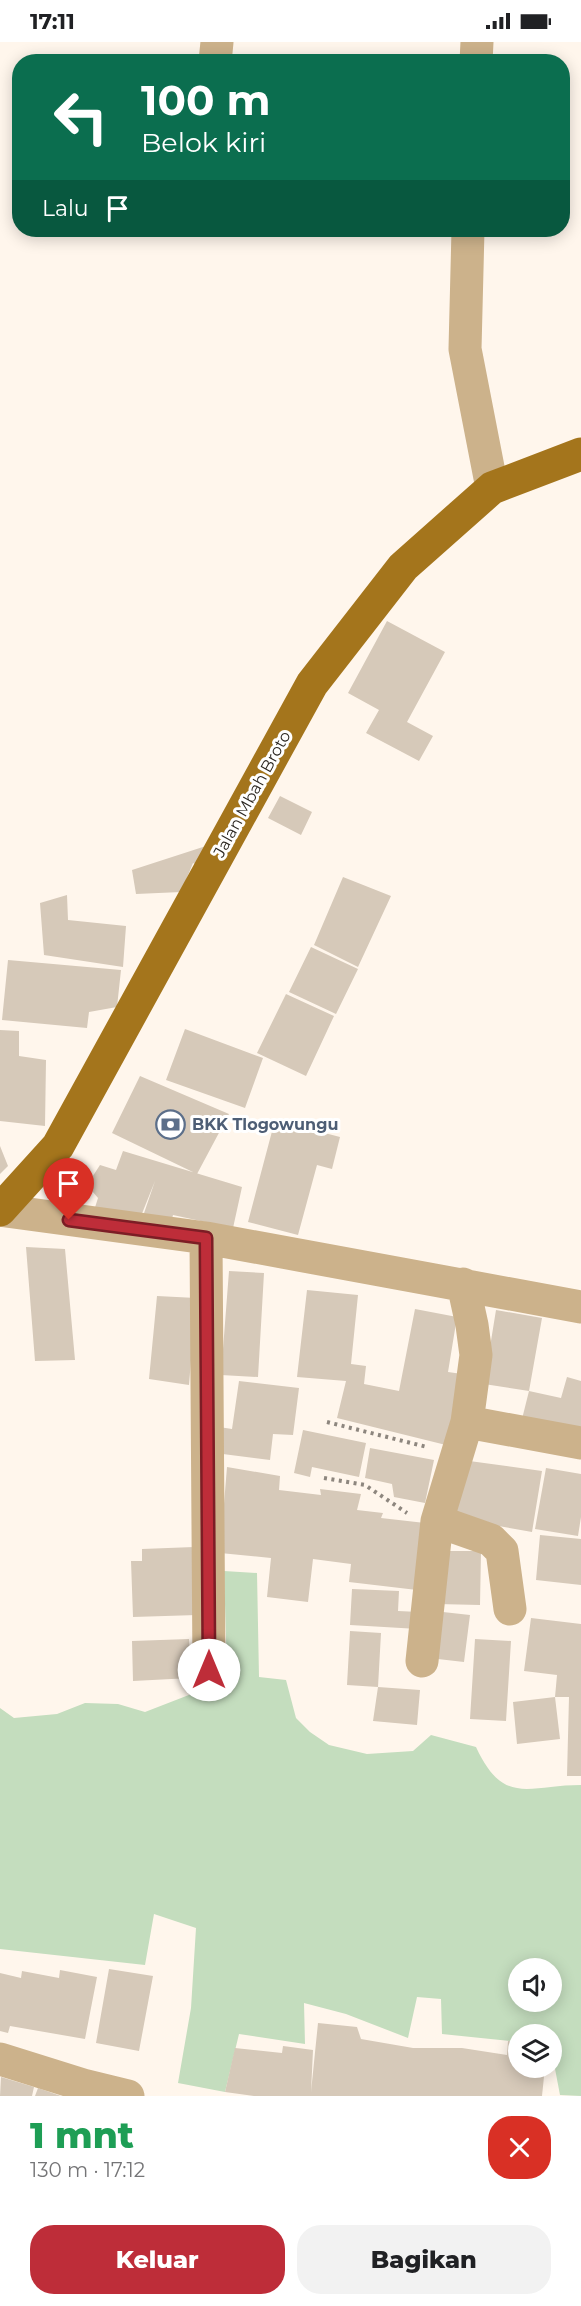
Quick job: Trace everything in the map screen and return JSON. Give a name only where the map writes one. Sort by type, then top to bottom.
[{"type":"main road","name":"Jalan Mbah Broto","points":[[0,1210],[58,1146],[312,684],[403,567],[492,488],[581,454]]},
{"type":"street","points":[[477,42],[483,42]]},
{"type":"street","points":[[468,237],[465,349],[492,488]]},
{"type":"street","points":[[0,1210],[206,1238],[581,1307]]},
{"type":"street","points":[[206,1238],[209,1670]]},
{"type":"street","points":[[422,1661],[436,1521],[466,1422],[476,1355],[463,1284]]},
{"type":"street","points":[[466,1422],[581,1443]]},
{"type":"street","points":[[436,1521],[491,1540],[502,1551],[510,1609]]},
{"type":"street","points":[[0,2059],[81,2090],[128,2096]]},
{"type":"path","points":[[327,1422],[457,1454]]},
{"type":"path","points":[[324,1478],[365,1485],[413,1517],[436,1521]]},
{"type":"green space","points":[[224,1571],[257,1573],[259,1677],[286,1680],[296,1718],[310,1732],[329,1745],[367,1754],[413,1751],[431,1735],[476,1747],[486,1766],[497,1778],[519,1789],[581,1785],[581,2096],[560,2095],[557,2078],[562,2078],[562,2024],[508,2024],[508,2041],[442,2034],[441,1999],[417,1997],[408,2038],[346,2014],[304,2003],[305,2044],[239,2034],[225,2092],[178,2083],[191,2008],[196,1928],[154,1914],[145,1965],[0,1949],[0,1708],[14,1718],[57,1714],[85,1703],[118,1704],[145,1712],[194,1693],[227,1671]]},
{"type":"building","points":[[387,621],[445,652],[407,722],[433,736],[419,761],[366,733],[379,710],[348,693]]},
{"type":"building","points":[[280,796],[312,812],[301,835],[268,818]]},
{"type":"building","points":[[206,846],[201,867],[193,863],[181,892],[136,894],[132,870]]},
{"type":"building","points":[[343,877],[391,896],[358,967],[314,945]]},
{"type":"building","points":[[67,895],[68,920],[126,926],[123,967],[44,955],[40,903]]},
{"type":"building","points":[[311,947],[358,969],[336,1014],[289,992]]},
{"type":"building","points":[[8,960],[121,970],[117,1007],[89,1012],[87,1028],[2,1020]]},
{"type":"building","points":[[286,994],[334,1016],[306,1076],[257,1053]]},
{"type":"building","points":[[185,1029],[263,1058],[245,1108],[166,1080]]},
{"type":"building","points":[[0,1030],[19,1031],[19,1056],[46,1060],[45,1126],[0,1121]]},
{"type":"building","name":"BKK Tlogowungu","points":[[140,1076],[229,1114],[197,1174],[112,1133]]},
{"type":"building","points":[[275,1120],[340,1137],[332,1169],[317,1165],[298,1235],[248,1222]]},
{"type":"building","points":[[0,1146],[8,1166],[0,1174]]},
{"type":"building","points":[[123,1151],[242,1187],[233,1228],[173,1215],[170,1226],[142,1219],[155,1181],[137,1226],[91,1220],[98,1198],[87,1185],[100,1165],[116,1170]]},
{"type":"building","points":[[26,1247],[65,1249],[75,1360],[35,1361]]},
{"type":"building","points":[[229,1271],[264,1273],[258,1377],[221,1375]]},
{"type":"building","points":[[307,1290],[358,1295],[351,1364],[366,1366],[364,1384],[399,1391],[415,1309],[457,1317],[448,1372],[469,1375],[454,1447],[337,1418],[346,1381],[297,1377]]},
{"type":"building","points":[[157,1296],[196,1298],[189,1385],[149,1379]]},
{"type":"building","points":[[496,1310],[542,1318],[529,1391],[484,1384]]},
{"type":"building","points":[[567,1377],[581,1381],[581,1438],[521,1423],[529,1391],[561,1398]]},
{"type":"building","points":[[239,1381],[299,1388],[293,1435],[273,1434],[270,1460],[215,1453],[219,1427],[232,1429]]},
{"type":"building","points":[[303,1430],[366,1443],[359,1477],[312,1467],[310,1477],[294,1473]]},
{"type":"building","points":[[370,1448],[434,1460],[425,1503],[394,1497],[392,1484],[365,1478]]},
{"type":"building","points":[[462,1460],[542,1471],[532,1532],[453,1518]]},
{"type":"building","points":[[227,1467],[280,1476],[279,1490],[321,1495],[320,1489],[361,1494],[357,1510],[383,1513],[381,1518],[425,1523],[417,1590],[349,1582],[351,1564],[313,1559],[308,1602],[267,1597],[271,1558],[220,1553]]},
{"type":"building","points":[[546,1468],[581,1474],[581,1517],[578,1536],[535,1529]]},
{"type":"building","points":[[540,1535],[581,1539],[581,1585],[536,1580]]},
{"type":"building","points":[[194,1547],[197,1615],[133,1617],[131,1561],[142,1561],[142,1549]]},
{"type":"building","points":[[438,1551],[481,1551],[480,1605],[437,1604]]},
{"type":"building","points":[[352,1589],[399,1591],[398,1611],[419,1612],[418,1629],[350,1625]]},
{"type":"building","points":[[434,1611],[470,1615],[464,1662],[429,1658]]},
{"type":"building","points":[[531,1618],[581,1624],[581,1776],[567,1776],[569,1697],[555,1697],[557,1675],[524,1671]]},
{"type":"building","points":[[350,1631],[381,1633],[378,1687],[347,1685]]},
{"type":"building","points":[[189,1639],[191,1678],[133,1681],[132,1641]]},
{"type":"building","points":[[475,1639],[511,1641],[506,1721],[470,1719]]},
{"type":"building","points":[[378,1687],[420,1690],[417,1725],[373,1721]]},
{"type":"building","points":[[555,1697],[560,1739],[517,1744],[513,1702]]},
{"type":"building","points":[[109,1969],[153,1976],[139,2051],[96,2043]]},
{"type":"building","points":[[60,1970],[97,1977],[85,2039],[10,2026],[8,2033],[0,2031],[0,1973],[21,1978],[22,1971],[59,1978]]},
{"type":"building","points":[[318,2023],[357,2027],[361,2039],[413,2048],[462,2048],[507,2055],[508,2041],[508,2078],[544,2078],[542,2096],[254,2096],[225,2092],[235,2048],[282,2053],[283,2046],[313,2050],[311,2092]]},
{"type":"building","points":[[1,2077],[34,2087],[32,2096],[0,2096]]},
{"type":"building","points":[[38,2088],[61,2096],[35,2096]]},
{"type":"place","name":"BKK Tlogowungu","points":[[171,1124]]},
{"type":"route","points":[[69,1220],[206,1238],[209,1670]]}]
